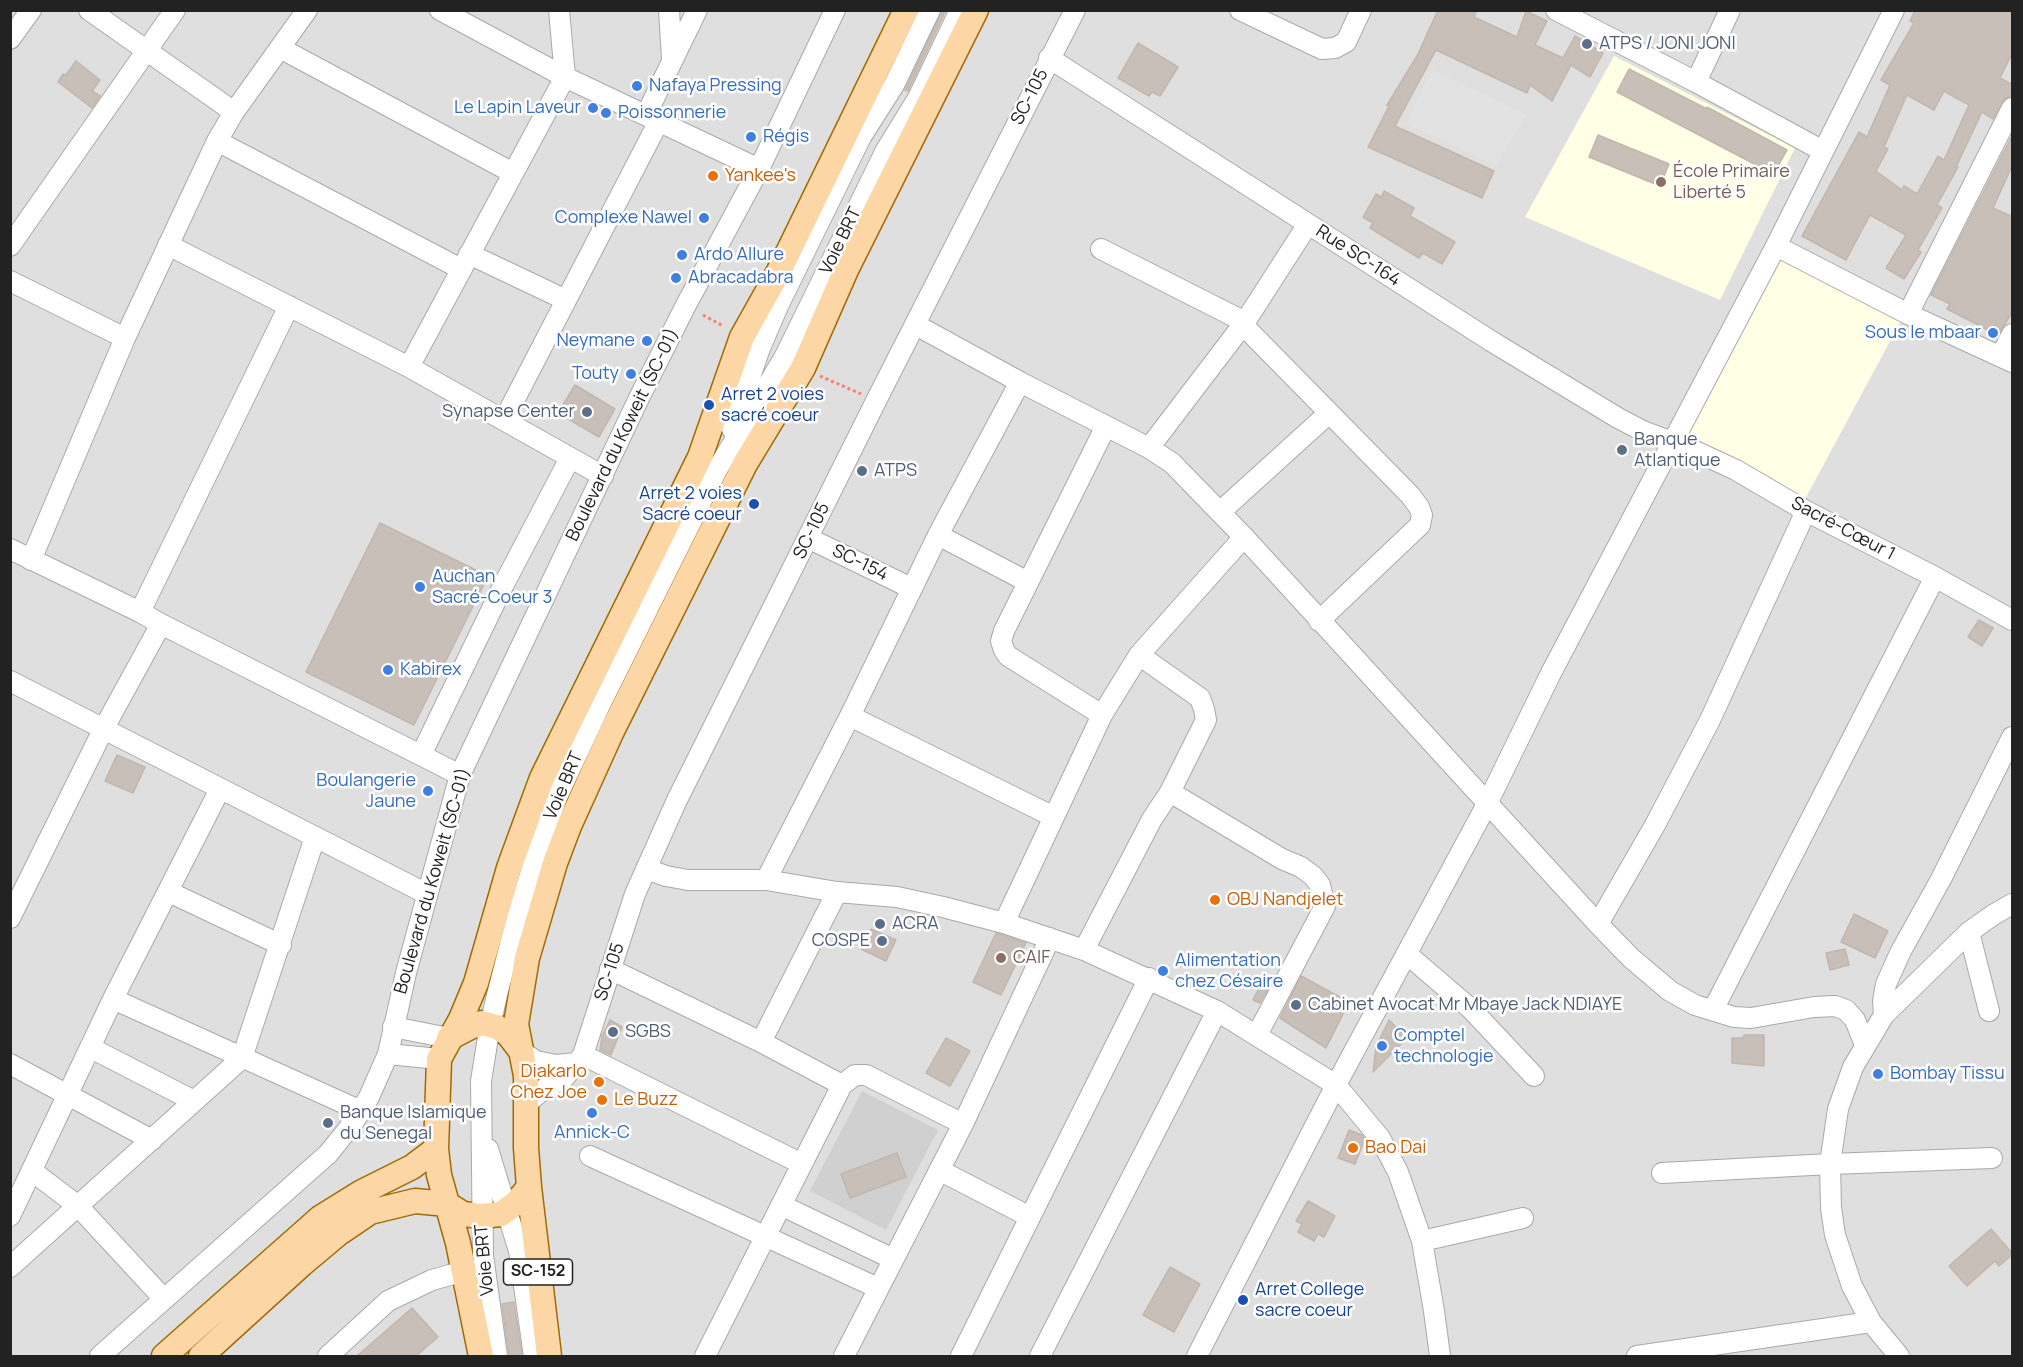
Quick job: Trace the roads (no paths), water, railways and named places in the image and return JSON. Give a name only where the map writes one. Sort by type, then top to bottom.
[{"type":"main road","points":[[477,1351],[464,1271],[439,1174],[435,1149],[444,1048],[461,1018],[476,983],[510,868],[542,778],[700,457],[742,337],[779,271],[906,10]]},
{"type":"main road","points":[[527,1103],[526,1076],[516,1024],[527,958],[555,862],[569,826],[611,733],[745,464],[803,368],[846,270],[976,10]]},
{"type":"main road","points":[[444,1048],[470,1027],[482,1023],[497,1027],[508,1034],[521,1051]]},
{"type":"main road","name":"SC-152","points":[[527,1103],[526,1148],[529,1187],[549,1356]]},
{"type":"main road","points":[[164,1356],[320,1218],[362,1192],[412,1167],[435,1149]]},
{"type":"main road","points":[[201,1356],[302,1264],[339,1233],[370,1212],[415,1201],[447,1204],[463,1214],[481,1216],[501,1214],[516,1203],[529,1187]]},
{"type":"street","points":[[10,39],[31,10]]},
{"type":"street","points":[[89,10],[234,112]]},
{"type":"street","points":[[10,246],[175,10]]},
{"type":"street","points":[[31,560],[125,338],[217,141],[234,112],[307,10]]},
{"type":"street","points":[[408,367],[565,77],[559,10]]},
{"type":"street","points":[[669,10],[672,60]]},
{"type":"street","points":[[504,420],[566,300],[652,118],[672,60],[697,10]]},
{"type":"street","name":"Boulevard du Koweit (SC-01)","points":[[100,1356],[328,1154],[342,1138],[369,1097],[388,1054],[427,894],[460,775],[686,305],[759,169],[835,10]]},
{"type":"street","name":"Voie BRT","points":[[718,468],[760,348],[779,304],[861,136],[894,85],[930,10]]},
{"type":"street","name":"Voie BRT","points":[[497,1356],[483,1255],[481,1081],[490,1025],[517,917],[557,797],[718,468],[784,358],[886,150],[918,98],[960,10]]},
{"type":"street","name":"SC-105","points":[[580,1059],[635,894],[677,800],[1075,10]]},
{"type":"street","points":[[1240,10],[1322,50],[1335,48],[1346,42],[1361,10]]},
{"type":"street","points":[[1556,10],[1696,81],[1823,151]]},
{"type":"street","points":[[1197,1356],[1336,1085],[1408,955],[1487,804],[1551,673],[1776,246],[1894,10]]},
{"type":"street","points":[[441,11],[565,77],[759,169]]},
{"type":"street","points":[[1696,81],[1728,11]]},
{"type":"street","points":[[280,48],[513,173]]},
{"type":"street","name":"Rue SC-164","points":[[1049,58],[1491,341],[1618,418],[1672,443]]},
{"type":"street","points":[[1908,314],[2013,108]]},
{"type":"street","points":[[217,141],[465,261],[566,300]]},
{"type":"street","points":[[1149,448],[1244,324],[1308,224]]},
{"type":"street","points":[[168,245],[408,367],[603,476]]},
{"type":"street","points":[[1776,246],[1908,314],[2007,359],[2013,334]]},
{"type":"street","points":[[1101,249],[1244,324],[1419,507],[1422,515],[1419,525],[1319,621]]},
{"type":"street","points":[[10,281],[125,338]]},
{"type":"street","points":[[140,612],[289,306]]},
{"type":"street","points":[[916,325],[1020,382],[1149,448],[1180,470],[1598,924],[1631,958],[1670,991],[1683,1000],[1734,1017],[1751,1018],[1814,1007],[1835,1006],[1846,1010],[1855,1020],[1865,1045]]},
{"type":"street","points":[[766,880],[850,716],[938,535],[1020,382]]},
{"type":"street","points":[[1220,512],[1328,414]]},
{"type":"street","points":[[1102,715],[1008,656],[1002,641],[1004,631],[1106,426]]},
{"type":"street","name":"Sacré-Cœur 1","points":[[1672,443],[1736,470],[1806,511],[2013,620]]},
{"type":"street","points":[[421,755],[504,584],[570,458]]},
{"type":"street","points":[[1598,924],[1655,825],[1710,720],[1806,511]]},
{"type":"street","points":[[938,535],[1028,582]]},
{"type":"street","points":[[1004,923],[1102,715],[1138,655],[1244,537]]},
{"type":"street","name":"SC-154","points":[[808,538],[911,588]]},
{"type":"street","points":[[10,549],[140,612],[460,775]]},
{"type":"street","points":[[1713,1010],[1935,577]]},
{"type":"street","points":[[10,918],[104,728],[161,624]]},
{"type":"street","points":[[1084,950],[1152,819],[1170,792],[1206,720],[1200,698],[1138,655]]},
{"type":"street","points":[[10,681],[427,894]]},
{"type":"street","points":[[850,716],[1054,817]]},
{"type":"street","points":[[1884,1015],[1883,1001],[1886,984],[1901,951],[1941,879],[2013,737]]},
{"type":"street","points":[[10,1216],[113,999],[220,789]]},
{"type":"street","points":[[1170,792],[1282,859],[1301,867],[1320,885],[1325,906],[1257,1035]]},
{"type":"street","points":[[10,1268],[242,1058],[315,837]]},
{"type":"street","points":[[646,869],[688,880],[766,880],[837,892],[897,897],[1004,923],[1084,950],[1149,978],[1217,1011],[1257,1035],[1336,1085],[1384,1146],[1398,1173],[1422,1241],[1440,1356]]},
{"type":"street","points":[[169,892],[281,945]]},
{"type":"street","points":[[761,1042],[837,892]]},
{"type":"street","points":[[1899,1356],[1871,1322],[1852,1286],[1835,1235],[1831,1208],[1830,1164],[1842,1095],[1853,1067],[1884,1015],[1970,932],[2013,904]]},
{"type":"street","points":[[1970,932],[1989,1011]]},
{"type":"street","points":[[844,1356],[963,1124],[1050,938]]},
{"type":"street","points":[[1408,955],[1471,1008],[1534,1076]]},
{"type":"street","points":[[610,969],[842,1084]]},
{"type":"street","points":[[961,1356],[1149,978]]},
{"type":"street","points":[[113,999],[361,1111]]},
{"type":"street","points":[[1040,1356],[1217,1011]]},
{"type":"street","points":[[393,1027],[444,1048]]},
{"type":"street","points":[[91,1048],[194,1101]]},
{"type":"street","points":[[388,1054],[444,1048]]},
{"type":"street","points":[[521,1051],[536,1060],[555,1065],[580,1059],[802,1164]]},
{"type":"street","points":[[527,1103],[544,1089],[565,1077],[580,1059]]},
{"type":"street","points":[[10,1064],[152,1140]]},
{"type":"street","points":[[705,1356],[842,1084],[855,1075],[866,1075],[963,1124]]},
{"type":"street","name":"Voie BRT","points":[[481,1126],[519,1251],[534,1356]]},
{"type":"street","points":[[590,1156],[879,1288]]},
{"type":"street","points":[[1662,1173],[1992,1158]]},
{"type":"street","points":[[939,1170],[1030,1217]]},
{"type":"street","points":[[32,1171],[78,1206],[164,1299]]},
{"type":"street","points":[[781,1205],[893,1259]]},
{"type":"street","points":[[1422,1241],[1523,1218]]},
{"type":"street","points":[[328,1356],[388,1300],[432,1280],[464,1271]]},
{"type":"street","points":[[1637,1356],[1705,1352],[1871,1322]]},
{"type":"place","name":"ATPS / JONI JONI","points":[[1587,44]]},
{"type":"place","name":"Nafaya Pressing","points":[[637,86]]},
{"type":"place","name":"Le Lapin Laveur","points":[[593,108]]},
{"type":"place","name":"Poissonnerie","points":[[606,113]]},
{"type":"place","name":"Régis","points":[[751,137]]},
{"type":"place","name":"Yankee's","points":[[713,176]]},
{"type":"place","name":"École Primaire Liberté 5","points":[[1661,182]]},
{"type":"place","name":"Complexe Nawel","points":[[704,218]]},
{"type":"place","name":"Ardo Allure","points":[[682,255]]},
{"type":"place","name":"Abracadabra","points":[[676,278]]},
{"type":"place","name":"Sous le mbaar","points":[[1993,333]]},
{"type":"place","name":"Neymane","points":[[647,341]]},
{"type":"place","name":"Touty","points":[[631,374]]},
{"type":"place","name":"Arret 2 voies sacré coeur","points":[[709,405]]},
{"type":"place","name":"Synapse Center","points":[[587,412]]},
{"type":"place","name":"Banque Atlantique","points":[[1622,450]]},
{"type":"place","name":"ATPS","points":[[862,471]]},
{"type":"place","name":"Arret 2 voies Sacré coeur","points":[[754,504]]},
{"type":"place","name":"Auchan Sacré-Coeur 3","points":[[420,587]]},
{"type":"place","name":"Kabirex","points":[[388,670]]},
{"type":"place","name":"Boulangerie Jaune","points":[[428,791]]},
{"type":"place","name":"OBJ Nandjelet","points":[[1215,900]]},
{"type":"place","name":"ACRA","points":[[880,924]]},
{"type":"place","name":"COSPE","points":[[882,941]]},
{"type":"place","name":"CAIF","points":[[1001,958]]},
{"type":"place","name":"Alimentation chez Césaire","points":[[1163,971]]},
{"type":"place","name":"Cabinet Avocat Mr Mbaye Jack NDIAYE","points":[[1296,1005]]},
{"type":"place","name":"SGBS","points":[[613,1032]]},
{"type":"place","name":"Comptel technologie","points":[[1382,1046]]},
{"type":"place","name":"Bombay Tissu","points":[[1878,1074]]},
{"type":"place","name":"Diakarlo Chez Joe","points":[[599,1082]]},
{"type":"place","name":"Le Buzz","points":[[602,1100]]},
{"type":"place","name":"Annick-C","points":[[592,1113]]},
{"type":"place","name":"Banque Islamique du Senegal","points":[[328,1123]]},
{"type":"place","name":"Bao Dai","points":[[1353,1148]]},
{"type":"place","name":"Arret College sacre coeur","points":[[1243,1300]]}]
